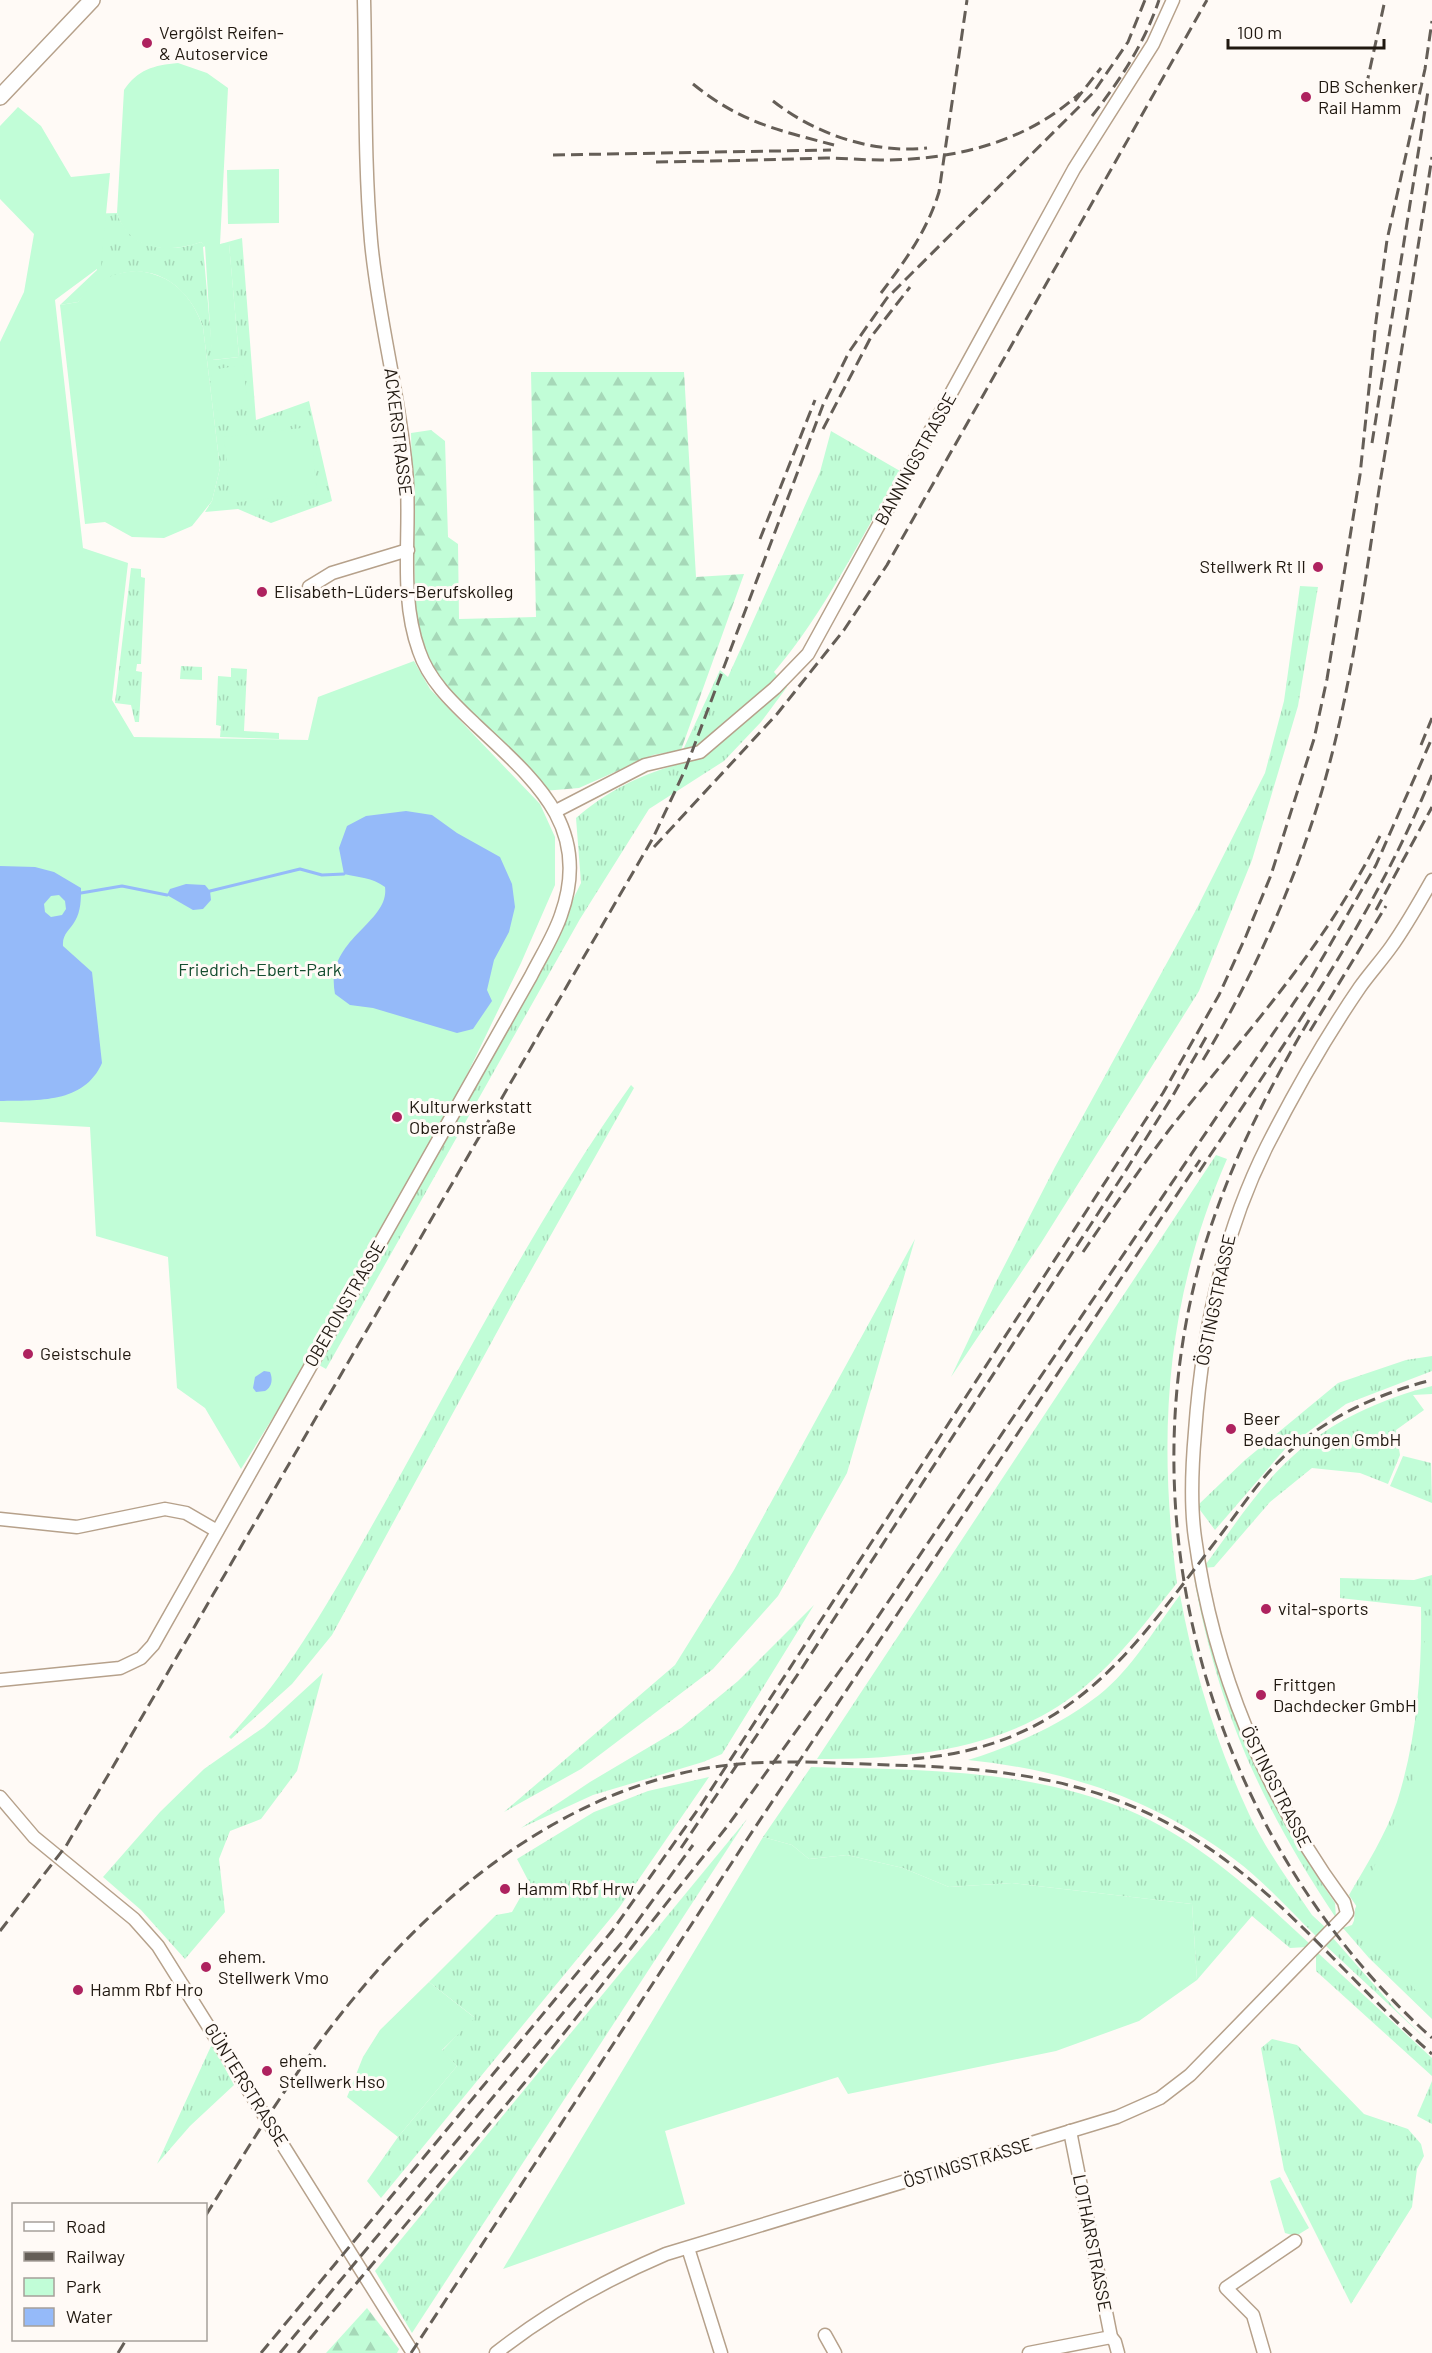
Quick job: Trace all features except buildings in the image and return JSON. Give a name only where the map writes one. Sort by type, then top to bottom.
[{"type":"main road","points":[[0,97],[92,0]]},
{"type":"street","name":"ACKERSTRASSE","points":[[364,0],[371,242],[406,464],[410,623],[427,668],[447,697],[527,774],[556,811]]},
{"type":"street","name":"BANNINGSTRASSE","points":[[556,811],[645,765],[700,752],[775,688],[808,654],[1074,169],[1153,44],[1173,0]]},
{"type":"street","points":[[309,587],[332,573],[408,550]]},
{"type":"street","name":"OBERONSTRASSE","points":[[0,1680],[120,1668],[141,1658],[153,1645],[552,935],[567,896],[569,870],[564,828],[556,811]]},
{"type":"street","name":"ÖSTINGSTRASSE","points":[[496,2353],[615,2275],[687,2248],[1132,2112],[1167,2094],[1206,2059],[1347,1913],[1344,1902],[1316,1864],[1285,1812],[1252,1743],[1227,1678],[1202,1579],[1194,1535],[1193,1462],[1198,1395],[1207,1327],[1233,1225],[1266,1149],[1322,1045],[1362,984],[1400,934],[1432,880]]},
{"type":"street","points":[[0,1519],[77,1527],[165,1509],[186,1513],[218,1531]]},
{"type":"street","name":"GÜNTERSTRASSE","points":[[0,1797],[45,1847],[134,1919],[158,1946],[413,2353]]},
{"type":"street","name":"LOTHARSTRASSE","points":[[1070,2132],[1111,2337],[1116,2342],[1118,2353]]},
{"type":"street","points":[[1263,2350],[1253,2315],[1226,2288],[1294,2241]]},
{"type":"street","points":[[687,2248],[721,2353]]},
{"type":"street","points":[[825,2335],[835,2353]]},
{"type":"street","points":[[1029,2353],[1111,2337]]},
{"type":"green space","points":[[178,63],[207,73],[228,88],[220,244],[229,243],[239,357],[212,360],[205,246],[201,242],[176,248],[163,248],[140,242],[123,226],[117,213],[124,90],[140,73],[161,65]]},
{"type":"green space","name":"Friedrich-Ebert-Park","points":[[18,107],[41,126],[71,177],[110,173],[101,266],[55,300],[83,548],[128,563],[112,700],[134,737],[308,740],[318,697],[414,661],[430,689],[540,804],[555,837],[555,885],[521,963],[399,1215],[241,1469],[205,1408],[177,1388],[168,1257],[96,1236],[90,1127],[0,1122],[0,342],[24,292],[34,234],[0,199],[0,126]]},
{"type":"green space","points":[[279,169],[279,223],[228,224],[227,170]]},
{"type":"green space","points":[[117,213],[131,235],[141,242],[163,248],[176,248],[201,242],[206,246],[203,247],[213,360],[239,357],[229,244],[217,245],[242,238],[256,420],[309,401],[332,501],[271,523],[238,509],[205,512],[212,501],[220,468],[203,327],[193,306],[181,290],[166,279],[149,273],[131,272],[113,276],[95,286],[78,302],[60,305],[97,270],[96,254],[83,214]]},
{"type":"green space","points":[[137,271],[161,277],[179,288],[187,296],[203,327],[220,468],[212,501],[192,526],[164,538],[132,537],[105,522],[85,524],[60,305],[78,302],[104,279],[120,273]]},
{"type":"green space","points":[[243,365],[248,408],[217,411],[211,370]]},
{"type":"green space","points":[[531,372],[684,372],[696,577],[744,574],[681,750],[653,755],[579,788],[543,791],[463,713],[419,654],[415,593],[411,433],[431,430],[445,441],[448,537],[458,544],[459,619],[536,617]]},
{"type":"green space","points":[[310,427],[317,493],[231,503],[224,437]]},
{"type":"green space","points":[[831,431],[900,471],[809,626],[774,672],[787,687],[761,722],[724,761],[649,809],[580,919],[326,1369],[319,1365],[551,944],[581,883],[576,818],[599,800],[623,786],[648,774],[676,765],[720,670],[728,677],[820,472]]},
{"type":"green space","points":[[131,568],[141,569],[141,577],[145,578],[141,664],[137,664],[136,671],[142,672],[139,722],[135,722],[131,705],[115,703]]},
{"type":"green space","points":[[1300,586],[1318,587],[1298,706],[1252,860],[1199,991],[1041,1243],[951,1377],[995,1284],[1055,1167],[1197,908],[1265,773],[1284,701]]},
{"type":"green space","points":[[181,666],[202,667],[202,680],[180,679]]},
{"type":"green space","points":[[231,668],[247,669],[244,731],[279,733],[279,739],[220,737],[221,726],[216,725],[218,676],[231,677]]},
{"type":"green space","points":[[631,1085],[634,1088],[521,1288],[332,1635],[292,1684],[231,1739],[229,1737],[276,1680],[317,1620],[535,1234]]},
{"type":"green space","points":[[1216,1155],[1227,1159],[1207,1211],[1191,1263],[1179,1315],[1172,1367],[1168,1420],[1168,1473],[1177,1583],[1132,1639],[1082,1689],[1053,1710],[1022,1726],[990,1738],[922,1753],[887,1757],[817,1759]]},
{"type":"green space","points":[[915,1239],[847,1473],[778,1596],[713,1669],[581,1769],[504,1812],[675,1665],[734,1570]]},
{"type":"green space","points":[[1432,1356],[1432,1371],[1346,1404],[1285,1449],[1215,1530],[1197,1506],[1245,1460],[1338,1383],[1406,1360]]},
{"type":"green space","points":[[1432,1386],[1432,1394],[1413,1395],[1424,1410],[1396,1430],[1400,1455],[1388,1484],[1360,1473],[1312,1468],[1270,1502],[1214,1567],[1203,1568],[1268,1481],[1293,1456],[1323,1432],[1376,1404]]},
{"type":"green space","points":[[1403,1456],[1431,1463],[1432,1503],[1390,1486]]},
{"type":"green space","points":[[1432,1575],[1432,2019],[1369,1958],[1343,1928],[1352,1925],[1359,1910],[1349,1895],[1387,1826],[1404,1778],[1417,1705],[1421,1607],[1340,1598],[1340,1578],[1414,1580]]},
{"type":"green space","points":[[1194,1578],[1223,1681],[1254,1764],[1278,1812],[1335,1903],[1336,1918],[1286,1837],[1246,1756],[1216,1671]]},
{"type":"green space","points":[[1180,1595],[1199,1679],[1226,1761],[1263,1840],[1312,1915],[1326,1928],[1317,1937],[1266,1886],[1234,1859],[1204,1838],[1141,1804],[1108,1791],[1040,1771],[968,1760],[1036,1733],[1068,1716],[1099,1695],[1133,1661]]},
{"type":"green space","points":[[814,1605],[722,1754],[703,1762],[593,1795],[521,1828],[590,1782],[681,1728],[738,1681]]},
{"type":"green space","points":[[1432,1622],[1432,2009],[1354,1921],[1355,1909],[1414,1779],[1426,1628]]},
{"type":"green space","points":[[323,1673],[297,1771],[261,1819],[230,1831],[219,1859],[225,1912],[185,1959],[141,1910],[103,1877],[160,1812],[204,1769],[264,1727]]},
{"type":"green space","points":[[811,1767],[966,1773],[1043,1784],[1118,1806],[1171,1832],[1196,1848],[1244,1884],[1310,1944],[1307,1947],[1290,1948],[1252,1916],[1197,1980],[1192,1904],[1012,1883],[949,1887],[903,1868],[847,1855],[809,1859],[792,1845],[763,1837]]},
{"type":"green space","points":[[709,1777],[619,1908],[381,2198],[367,2181],[398,2137],[457,2066],[442,2051],[474,2017],[429,1982],[496,1915],[512,1912],[529,1882],[517,1859],[594,1812],[648,1791]]},
{"type":"green space","points":[[747,1819],[412,2333],[375,2271]]},
{"type":"green space","points":[[763,1837],[792,1845],[809,1859],[847,1855],[903,1868],[949,1887],[1012,1883],[1192,1904],[1197,1980],[1139,2021],[1056,2051],[848,2094],[838,2077],[665,2131],[685,2204],[503,2269]]},
{"type":"green space","points":[[1333,1938],[1397,2011],[1431,2044],[1326,1946]]},
{"type":"green space","points":[[1318,1953],[1432,2058],[1432,2076],[1316,1971]]},
{"type":"green space","points":[[429,1982],[475,2018],[442,2050],[457,2066],[398,2137],[347,2097],[363,2057],[380,2030]]},
{"type":"green space","points":[[1272,2039],[1297,2045],[1364,2114],[1408,2129],[1421,2144],[1424,2156],[1417,2169],[1412,2207],[1351,2304],[1284,2170],[1261,2048]]},
{"type":"green space","points":[[212,2044],[234,2085],[190,2126],[157,2164]]},
{"type":"green space","points":[[1432,2081],[1432,2124],[1417,2116]]},
{"type":"green space","points":[[1280,2177],[1309,2228],[1296,2236],[1285,2233],[1270,2181]]},
{"type":"green space","points":[[367,2308],[399,2349],[397,2353],[326,2353]]},
{"type":"water","points":[[406,811],[432,815],[457,833],[500,857],[512,884],[515,907],[509,932],[494,960],[487,990],[492,1001],[473,1029],[457,1033],[373,1008],[350,1005],[335,994],[334,975],[339,959],[347,945],[378,911],[384,900],[385,887],[370,880],[344,874],[339,848],[347,826],[366,816]]},
{"type":"water","points":[[0,866],[35,867],[54,872],[81,888],[78,913],[65,935],[63,946],[92,972],[102,1063],[84,1086],[72,1093],[44,1099],[0,1101]],"holes":[[[59,895],[65,901],[66,909],[62,915],[51,917],[45,912],[44,904],[51,896]]]},
{"type":"water","points":[[186,884],[205,885],[210,891],[211,900],[203,909],[193,910],[167,895],[170,889]]},
{"type":"water","points":[[264,1371],[270,1372],[272,1380],[265,1391],[256,1392],[253,1388],[255,1377]]},
{"type":"waterway","points":[[210,891],[300,869],[322,875],[344,874]]},
{"type":"waterway","points":[[81,893],[122,886],[167,895]]},
{"type":"railway","points":[[881,293],[922,233],[939,192],[967,0]]},
{"type":"railway","points":[[0,1931],[66,1846],[653,838],[685,770],[823,405],[849,352],[887,298],[1093,93],[1128,42],[1145,0]]},
{"type":"railway","points":[[1092,116],[1131,61],[1159,0]]},
{"type":"railway","points":[[654,847],[777,714],[844,630],[887,565],[1207,0]]},
{"type":"railway","points":[[1366,87],[1385,0]]},
{"type":"railway","points":[[261,2353],[612,1931],[701,1805],[1163,1093],[1219,995],[1271,875],[1314,739],[1327,679],[1360,475],[1387,240],[1425,69],[1432,21]]},
{"type":"railway","points":[[1075,101],[1101,68]]},
{"type":"railway","points":[[693,84],[743,116],[777,129],[834,145]]},
{"type":"railway","points":[[1372,443],[1428,91]]},
{"type":"railway","points":[[656,162],[826,158],[881,160],[935,157],[987,145],[1012,136],[1036,125],[1080,93]]},
{"type":"railway","points":[[773,101],[807,123],[846,139],[886,148],[927,148]]},
{"type":"railway","points":[[553,155],[831,150]]},
{"type":"railway","points":[[1203,1060],[1239,996],[1285,897],[1321,794],[1341,717],[1356,640],[1432,157]]},
{"type":"railway","points":[[823,429],[871,337],[910,287]]},
{"type":"railway","points":[[760,539],[815,400]]},
{"type":"railway","points":[[1421,745],[1432,718]]},
{"type":"railway","points":[[298,2353],[531,2075],[729,1824],[867,1633],[1312,976],[1376,865],[1432,738]]},
{"type":"railway","points":[[1199,1172],[1295,1028],[1355,930],[1409,828],[1432,775]]},
{"type":"railway","points":[[1376,910],[1432,807]]},
{"type":"railway","points":[[1083,1252],[1169,1130],[1309,953],[1335,916],[1380,836]]},
{"type":"railway","points":[[1310,1031],[1386,906]]},
{"type":"railway","points":[[1309,1020],[1248,1134],[1223,1194],[1202,1255],[1180,1361],[1174,1468],[1183,1574],[1206,1679],[1244,1779],[1294,1873],[1357,1960],[1432,2038]]},
{"type":"railway","points":[[681,1848],[802,1668],[1123,1175],[1209,1032]]},
{"type":"railway","points":[[411,2353],[748,1838],[1200,1160]]},
{"type":"railway","points":[[912,1759],[968,1750],[1016,1735],[1057,1713],[1094,1685],[1127,1652],[1158,1616],[1263,1479],[1291,1450],[1323,1426],[1357,1407],[1432,1380]]},
{"type":"railway","points":[[207,2213],[279,2099],[343,2011],[385,1962],[430,1917],[478,1875],[530,1838],[586,1807],[645,1784],[707,1768],[730,1765],[798,1762],[970,1769],[1048,1780],[1122,1802],[1159,1818],[1195,1839],[1259,1887],[1432,2054]]},
{"type":"railway","points":[[280,2353],[623,1941],[693,1845]]},
{"type":"railway","points":[[118,2353],[125,2341]]},
{"type":"place","name":"Vergölst Reifen- & Autoservice","points":[[147,43]]},
{"type":"place","name":"DB Schenker Rail Hamm","points":[[1306,97]]},
{"type":"place","name":"Stellwerk Rt II","points":[[1318,567]]},
{"type":"place","name":"Elisabeth-Lüders-Berufskolleg","points":[[262,592]]},
{"type":"place","name":"Kulturwerkstatt Oberonstraße","points":[[397,1117]]},
{"type":"place","name":"Geistschule","points":[[28,1354]]},
{"type":"place","name":"Beer Bedachungen GmbH","points":[[1231,1429]]},
{"type":"place","name":"vital-sports","points":[[1266,1609]]},
{"type":"place","name":"Frittgen Dachdecker GmbH","points":[[1261,1695]]},
{"type":"place","name":"Hamm Rbf Hrw","points":[[505,1889]]},
{"type":"place","name":"ehem. Stellwerk Vmo","points":[[206,1967]]},
{"type":"place","name":"Hamm Rbf Hro","points":[[78,1990]]},
{"type":"place","name":"ehem. Stellwerk Hso","points":[[267,2071]]}]
